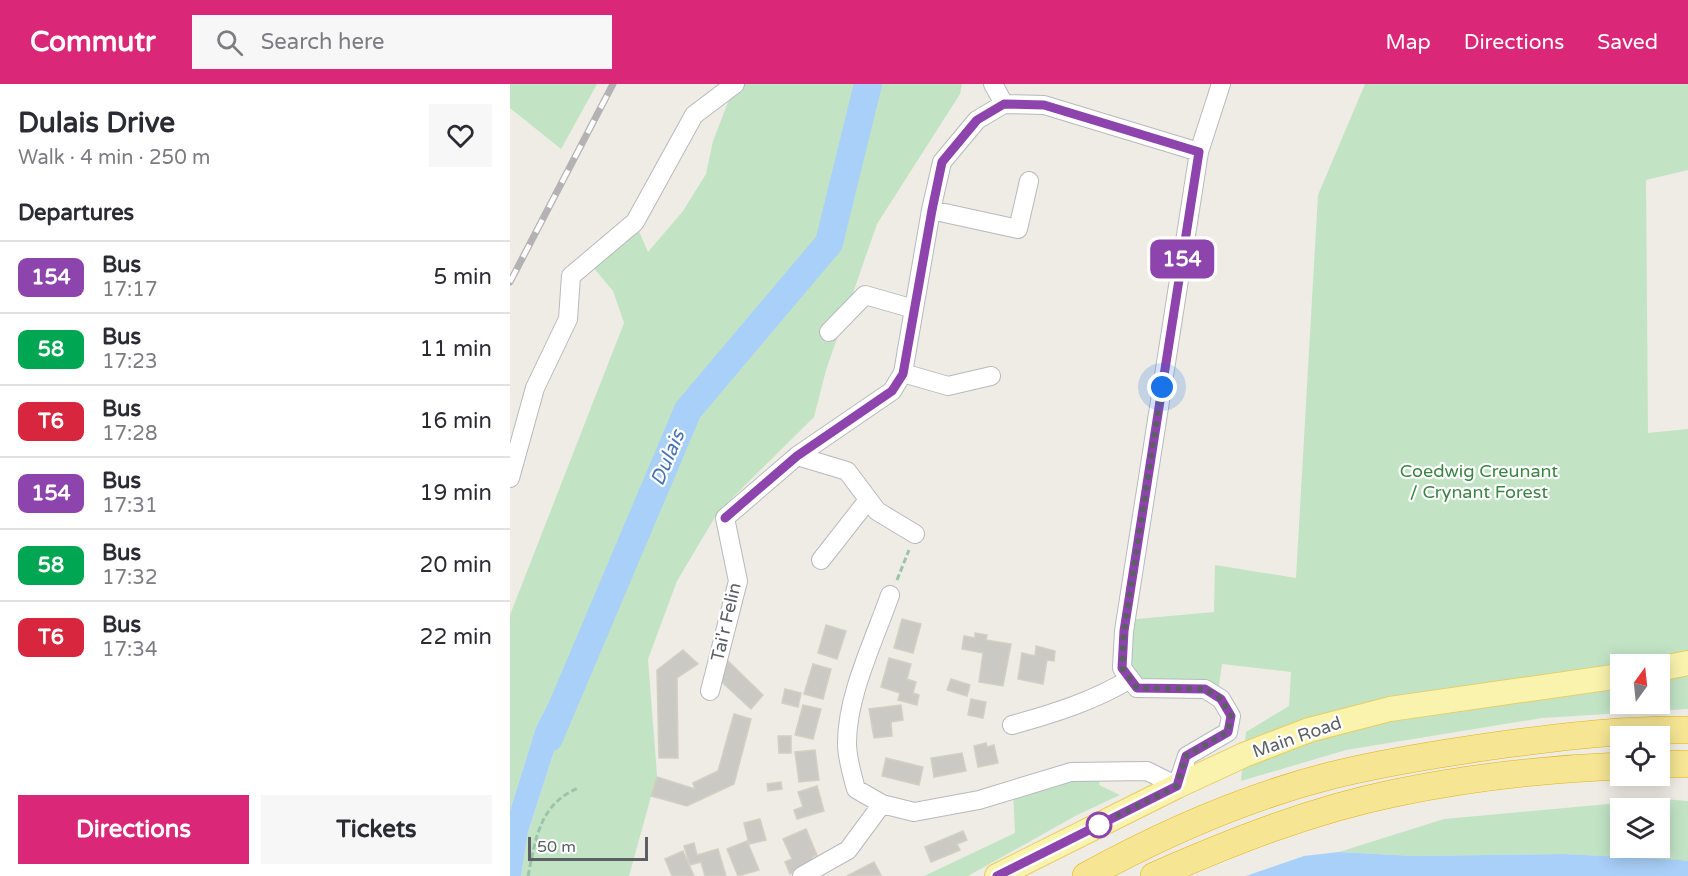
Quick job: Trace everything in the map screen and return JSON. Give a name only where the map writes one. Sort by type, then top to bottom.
[{"type":"highway","points":[[1086,876],[1141,846],[1202,819],[1264,796],[1333,775],[1433,754],[1600,732],[1688,730]]},
{"type":"highway","points":[[1670,764],[1688,764]]},
{"type":"highway","points":[[1154,876],[1250,837],[1312,816],[1394,793],[1508,775],[1610,767]]},
{"type":"main road","points":[[1670,667],[1688,663]]},
{"type":"main road","name":"Main Road","points":[[997,876],[1177,786],[1244,755],[1310,730],[1390,709],[1610,677]]},
{"type":"street","points":[[510,478],[535,388],[568,319],[571,276],[635,222],[694,115],[735,84]]},
{"type":"street","points":[[993,84],[1004,104]]},
{"type":"street","points":[[890,595],[852,703],[847,742],[849,765],[856,789],[882,804],[914,812],[979,800],[1071,772],[1147,771],[1177,786],[1186,756],[1228,732],[1231,716],[1221,699],[1205,689],[1137,688],[1122,668],[1124,631],[1199,152],[1221,84]]},
{"type":"street","points":[[797,456],[892,391],[903,374],[942,162],[977,120],[1004,104],[1044,105],[1199,152]]},
{"type":"street","points":[[932,210],[1018,229],[1029,182]]},
{"type":"street","points":[[829,332],[865,295],[914,309]]},
{"type":"street","points":[[903,374],[948,386],[991,376]]},
{"type":"street","points":[[797,456],[847,471],[877,511],[915,534]]},
{"type":"street","name":"Tai'r Felin","points":[[710,691],[738,581],[725,518],[797,456]]},
{"type":"street","points":[[821,560],[868,500]]},
{"type":"street","points":[[1012,725],[1057,712],[1130,679]]},
{"type":"street","points":[[802,876],[848,850],[882,804]]},
{"type":"path","points":[[890,595],[915,534]]},
{"type":"path","points":[[528,876],[544,815],[564,794],[578,788]]},
{"type":"green space","points":[[510,84],[597,84],[561,149],[510,108]]},
{"type":"green space","points":[[735,84],[962,84],[960,94],[877,224],[826,370],[814,417],[718,512],[677,581],[648,659],[657,775],[629,876],[521,876],[528,832],[569,705],[551,698],[536,727],[510,811],[510,615],[624,323],[613,291],[588,261],[635,222],[648,252],[683,211],[706,174],[713,141]]},
{"type":"green space","name":"Coedwig Creunant / Crynant Forest","points":[[1365,84],[1688,84],[1688,170],[1646,180],[1648,433],[1688,429],[1688,709],[1670,710],[1670,654],[1610,654],[1610,714],[1542,718],[1346,750],[1241,781],[1246,732],[1289,706],[1291,672],[1222,664],[1219,686],[1205,689],[1137,688],[1122,668],[1126,620],[1214,612],[1215,565],[1296,578],[1318,195]]},
{"type":"green space","points":[[1101,774],[1099,785],[1120,795],[1077,815],[968,876],[924,876],[1015,833],[1013,791]]},
{"type":"green space","points":[[1670,800],[1688,801],[1688,861],[1635,858],[1670,858]]},
{"type":"green space","points":[[1610,804],[1610,857],[1564,854],[1414,856],[1339,852],[1444,819]]},
{"type":"water","points":[[551,698],[569,705],[528,832],[521,876],[510,876],[510,811],[536,727]]},
{"type":"water","points":[[1339,852],[1414,856],[1564,854],[1681,860],[1688,861],[1688,876],[1246,876],[1304,856]]},
{"type":"building","points":[[902,619],[921,624],[913,653],[894,648]]},
{"type":"building","points":[[826,625],[846,631],[837,659],[818,653]]},
{"type":"building","points":[[975,633],[987,635],[986,640],[1011,644],[1003,686],[979,682],[983,653],[962,649],[964,636],[975,638]]},
{"type":"building","points":[[1036,646],[1055,651],[1054,661],[1047,660],[1043,684],[1018,679],[1022,653],[1035,656]]},
{"type":"building","points":[[683,650],[698,664],[677,678],[678,758],[659,758],[657,670]]},
{"type":"building","points":[[889,658],[911,664],[907,679],[916,682],[913,693],[919,695],[917,705],[898,700],[900,693],[881,687]]},
{"type":"building","points":[[726,659],[763,695],[751,709],[712,673]]},
{"type":"building","points":[[813,664],[831,669],[823,699],[804,694]]},
{"type":"building","points":[[951,679],[970,685],[967,696],[947,690]]},
{"type":"building","points":[[785,689],[801,693],[798,707],[782,703]]},
{"type":"building","points":[[971,699],[986,702],[983,718],[968,715]]},
{"type":"building","points":[[803,705],[821,709],[813,739],[795,735]]},
{"type":"building","points":[[901,705],[903,720],[891,722],[892,736],[874,738],[869,709]]},
{"type":"building","points":[[734,714],[751,719],[734,784],[687,806],[651,796],[657,777],[695,789],[693,783],[718,771]]},
{"type":"building","points":[[778,736],[791,736],[791,753],[779,753]]},
{"type":"building","points":[[986,743],[987,747],[994,745],[998,763],[978,767],[974,746]]},
{"type":"building","points":[[815,750],[819,780],[799,782],[795,752]]},
{"type":"building","points":[[962,753],[966,771],[934,777],[931,758]]},
{"type":"building","points":[[886,758],[923,767],[919,785],[882,776]]},
{"type":"building","points":[[781,782],[782,789],[768,791],[767,784]]},
{"type":"building","points":[[817,786],[824,811],[797,819],[794,810],[803,807],[798,792]]},
{"type":"building","points":[[760,819],[766,840],[749,844],[744,823]]},
{"type":"building","points":[[806,829],[817,855],[812,857],[815,863],[790,874],[785,862],[792,859],[783,839]]},
{"type":"building","points":[[963,831],[967,840],[957,844],[960,850],[931,862],[925,847]]},
{"type":"building","points":[[747,841],[759,870],[738,876],[727,849]]},
{"type":"building","points":[[694,843],[697,855],[718,849],[726,876],[705,876],[701,862],[690,865],[684,846]]},
{"type":"building","points":[[683,851],[694,876],[672,876],[665,859]]},
{"type":"building","points":[[874,862],[881,875],[847,876]]},
{"type":"waterway","name":"Dulais","points":[[549,738],[688,410],[829,243],[868,84]]},
{"type":"railway","points":[[510,282],[613,84]]},
{"type":"bus line","name":"154","points":[[725,518],[797,456],[892,391],[903,374],[942,162],[977,120],[1004,104],[1044,105],[1199,152],[1124,631],[1122,668],[1137,688],[1205,689],[1221,699],[1231,716],[1228,732],[1186,756],[1177,786],[997,876]]},
{"type":"route","points":[[1099,825],[1177,786],[1186,756],[1228,732],[1231,716],[1221,699],[1205,689],[1137,688],[1122,668],[1124,631],[1162,387]]}]
